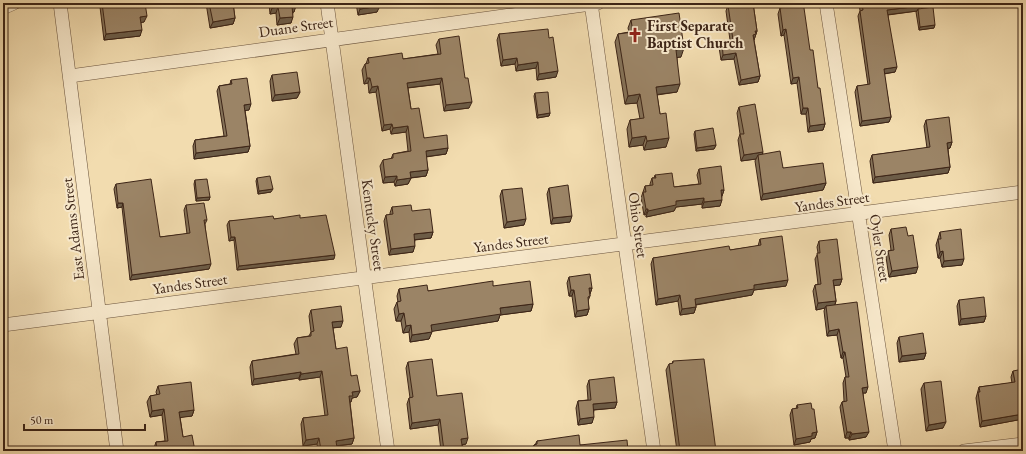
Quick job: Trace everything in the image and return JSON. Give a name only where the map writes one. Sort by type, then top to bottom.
[{"type":"street","points":[[3,8],[14,3]]},
{"type":"street","name":"East Adams Street","points":[[60,3],[117,451]]},
{"type":"street","name":"Kentucky Street","points":[[327,3],[388,451]]},
{"type":"street","name":"Duane Street","points":[[70,76],[332,38],[593,3]]},
{"type":"street","name":"Ohio Street","points":[[593,3],[624,245],[654,451]]},
{"type":"street","name":"Oyler Street","points":[[826,3],[895,451]]},
{"type":"street","name":"Yandes Street","points":[[3,325],[364,276],[624,245],[1023,192]]},
{"type":"street","points":[[964,451],[1023,444]]},
{"type":"building","points":[[102,3],[145,3],[147,16],[140,17],[142,30],[106,34]]},
{"type":"building","points":[[209,3],[233,3],[235,18],[213,22]]},
{"type":"building","points":[[272,3],[295,3],[296,6],[292,6],[293,17],[280,18],[278,7],[272,8]]},
{"type":"building","points":[[359,3],[379,3],[380,6],[360,9]]},
{"type":"building","points":[[731,3],[753,3],[757,31],[755,31],[756,34],[753,35],[760,76],[741,80],[736,53],[723,55],[722,41],[733,40],[728,5],[732,5]]},
{"type":"building","points":[[862,3],[919,3],[920,6],[887,10],[897,67],[884,69],[891,117],[862,121],[857,86],[870,84],[860,11],[863,10]]},
{"type":"building","points":[[802,4],[804,8],[810,50],[813,50],[825,124],[810,126],[808,108],[803,108],[799,77],[793,78],[786,29],[783,30],[780,8]]},
{"type":"building","points":[[933,7],[935,25],[920,27],[918,9]]},
{"type":"building","points":[[679,13],[684,48],[676,50],[680,84],[656,87],[660,114],[666,113],[669,138],[647,141],[646,136],[632,138],[630,120],[644,118],[640,94],[628,96],[618,34],[633,32],[631,20]]},
{"type":"building","points":[[548,29],[549,38],[553,37],[558,71],[539,74],[538,62],[518,65],[517,58],[503,60],[499,34]]},
{"type":"building","points":[[459,36],[465,78],[468,78],[472,102],[446,105],[442,78],[407,83],[411,109],[419,108],[424,138],[447,135],[448,148],[426,151],[428,170],[410,172],[411,178],[397,180],[397,176],[385,177],[383,160],[393,158],[393,154],[411,151],[408,126],[393,128],[392,124],[384,125],[378,86],[372,87],[370,78],[367,78],[365,64],[369,63],[368,58],[402,53],[403,59],[441,54],[439,39]]},
{"type":"building","points":[[297,72],[300,92],[275,95],[272,75]]},
{"type":"building","points":[[247,78],[251,104],[244,105],[250,146],[196,153],[195,140],[227,136],[219,86],[232,84],[231,80]]},
{"type":"building","points":[[548,92],[550,113],[538,115],[535,93]]},
{"type":"building","points":[[755,104],[763,152],[744,155],[740,134],[744,134],[739,107]]},
{"type":"building","points":[[949,117],[952,142],[947,143],[950,167],[875,177],[872,155],[930,147],[926,120]]},
{"type":"building","points":[[713,128],[716,145],[697,148],[695,131]]},
{"type":"building","points":[[780,151],[783,168],[823,163],[826,183],[763,194],[758,155]]},
{"type":"building","points":[[721,166],[724,190],[721,190],[722,200],[704,202],[704,198],[676,201],[676,205],[648,211],[648,209],[646,209],[643,192],[646,192],[645,186],[653,185],[652,178],[656,178],[655,175],[672,173],[674,187],[701,184],[699,169]]},
{"type":"building","points":[[270,176],[273,189],[259,191],[257,178]]},
{"type":"building","points":[[151,179],[160,237],[190,233],[186,205],[204,203],[207,220],[204,220],[211,264],[132,275],[123,203],[118,203],[116,184]]},
{"type":"building","points":[[207,179],[210,197],[197,198],[195,180]]},
{"type":"building","points":[[568,185],[572,216],[553,218],[549,188]]},
{"type":"building","points":[[522,188],[526,219],[507,222],[502,190]]},
{"type":"building","points":[[411,205],[412,211],[430,209],[433,232],[414,234],[415,246],[391,249],[386,215],[393,214],[392,207]]},
{"type":"building","points":[[300,215],[300,218],[326,215],[335,255],[239,266],[235,237],[231,237],[229,221],[273,216],[274,219]]},
{"type":"building","points":[[906,227],[908,236],[913,235],[918,267],[892,271],[888,251],[894,250],[891,229]]},
{"type":"building","points":[[961,229],[964,259],[944,261],[943,251],[940,252],[938,239],[941,239],[940,232]]},
{"type":"building","points":[[782,236],[788,280],[754,285],[754,289],[695,299],[696,307],[682,309],[680,295],[658,299],[653,258],[729,246],[730,250],[761,245],[760,239]]},
{"type":"building","points":[[837,239],[842,279],[833,280],[836,301],[818,303],[815,285],[821,284],[817,253],[820,253],[819,241]]},
{"type":"building","points":[[590,274],[592,288],[589,288],[589,309],[577,311],[574,290],[571,290],[569,277]]},
{"type":"building","points":[[493,281],[493,286],[530,281],[533,304],[500,308],[501,314],[431,325],[432,332],[412,335],[411,325],[406,326],[404,313],[399,314],[397,302],[401,301],[399,289],[427,285],[428,291]]},
{"type":"building","points":[[984,297],[986,316],[961,319],[959,300]]},
{"type":"building","points":[[857,302],[868,387],[862,388],[869,432],[852,434],[851,432],[847,432],[842,402],[847,401],[845,377],[849,377],[845,352],[843,352],[839,329],[829,331],[826,306]]},
{"type":"building","points":[[341,306],[343,321],[332,322],[336,349],[347,347],[351,376],[357,375],[360,391],[352,392],[353,396],[349,396],[354,438],[336,441],[337,448],[321,450],[319,438],[306,440],[303,418],[328,415],[322,371],[301,374],[301,372],[254,379],[252,361],[299,354],[297,338],[311,336],[311,332],[314,331],[311,310]]},
{"type":"building","points":[[923,333],[926,353],[902,356],[899,337]]},
{"type":"building","points":[[432,359],[437,396],[462,393],[468,438],[461,439],[463,451],[444,451],[440,419],[412,423],[409,398],[413,397],[408,362]]},
{"type":"building","points":[[704,359],[716,451],[680,451],[669,364],[673,363],[673,361]]},
{"type":"building","points":[[1023,369],[1023,414],[982,421],[978,392],[980,392],[979,387],[1015,382],[1013,371]]},
{"type":"building","points":[[614,377],[617,402],[593,404],[594,417],[580,419],[578,401],[591,400],[589,380]]},
{"type":"building","points":[[941,381],[946,422],[929,425],[924,383]]},
{"type":"building","points":[[191,382],[194,410],[179,412],[183,437],[192,435],[195,451],[157,451],[156,442],[168,441],[164,409],[152,411],[150,396],[160,394],[158,386]]},
{"type":"building","points":[[811,403],[812,409],[814,409],[817,432],[812,433],[812,436],[796,439],[792,409],[798,408],[797,405]]},
{"type":"building","points":[[579,435],[580,445],[627,440],[628,451],[535,451],[534,445],[537,444],[537,441]]},
{"type":"place","name":"First Separate Baptist Church","points":[[635,35]]}]
